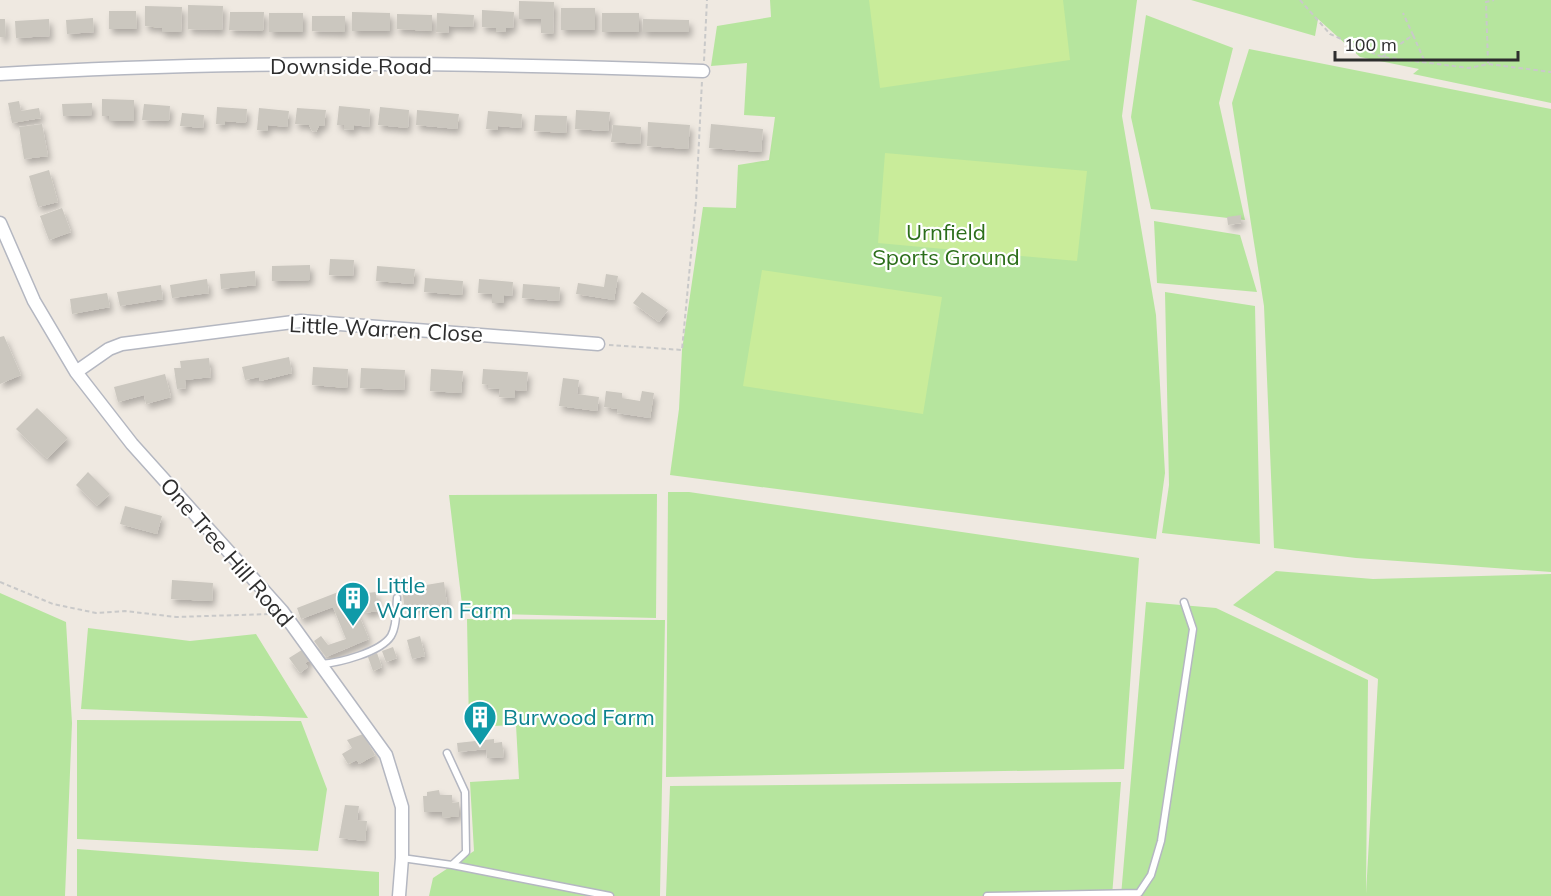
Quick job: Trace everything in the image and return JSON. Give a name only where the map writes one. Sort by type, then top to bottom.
[{"type":"street","name":"Downside Road","points":[[0,74],[131,67],[540,65],[703,71]]},
{"type":"street","name":"One Tree Hill Road","points":[[0,223],[34,301],[76,372],[132,444],[282,611],[386,755],[402,807],[399,896]]},
{"type":"street","name":"Little Warren Close","points":[[76,372],[109,349],[122,344],[291,321],[598,344]]},
{"type":"lane","points":[[321,664],[339,663],[387,640],[394,629],[397,598]]},
{"type":"lane","points":[[987,896],[1139,893],[1151,875],[1161,841],[1193,629],[1184,602]]},
{"type":"lane","points":[[447,753],[465,792],[466,852],[452,865]]},
{"type":"lane","points":[[402,858],[452,865],[610,896]]},
{"type":"path","points":[[598,344],[682,350],[696,201],[707,0]]},
{"type":"path","points":[[1300,0],[1330,34],[1382,57],[1468,68],[1488,64],[1551,72]]},
{"type":"path","points":[[1488,64],[1486,2],[1494,0]]},
{"type":"path","points":[[1403,13],[1425,62]]},
{"type":"path","points":[[1382,57],[1413,35]]},
{"type":"path","points":[[0,582],[53,604],[96,613],[125,611],[176,618],[265,616],[282,611]]},
{"type":"green space","name":"Urnfield Sports Ground","points":[[770,0],[1137,0],[1122,116],[1156,315],[1165,473],[1156,539],[670,475],[679,409],[682,350],[703,207],[736,208],[738,165],[769,160],[775,117],[744,115],[747,63],[711,66],[717,26],[771,17]]},
{"type":"green space","points":[[869,0],[1063,0],[1070,60],[880,88]]},
{"type":"green space","points":[[1191,0],[1551,0],[1551,103],[1413,74],[1419,69],[1360,57],[1318,19],[1315,36]]},
{"type":"green space","points":[[1146,15],[1233,48],[1219,103],[1245,220],[1151,209],[1131,117]]},
{"type":"green space","points":[[1249,49],[1551,109],[1551,572],[1356,558],[1274,548],[1264,306],[1232,103]]},
{"type":"green space","points":[[885,153],[1087,171],[1077,261],[878,243]]},
{"type":"green space","points":[[1154,221],[1240,235],[1257,292],[1157,283]]},
{"type":"green space","points":[[762,270],[942,297],[923,414],[743,386]]},
{"type":"green space","points":[[1165,292],[1255,306],[1260,544],[1162,533],[1169,485]]},
{"type":"green space","points":[[668,492],[689,492],[1139,558],[1124,769],[666,777]]},
{"type":"green space","points":[[657,494],[656,618],[463,613],[449,495]]},
{"type":"green space","points":[[1276,571],[1373,579],[1551,574],[1551,896],[1121,896],[1146,602],[1216,608],[1368,680],[1366,894],[1378,679],[1233,605]]},
{"type":"green space","points":[[0,593],[66,622],[72,723],[65,896],[0,896]]},
{"type":"green space","points":[[467,619],[665,620],[660,896],[429,896],[433,878],[474,851],[470,782],[519,779],[516,725],[469,727]]},
{"type":"green space","points":[[88,628],[190,641],[256,634],[308,718],[81,709]]},
{"type":"green space","points":[[77,720],[301,721],[327,789],[318,851],[77,839]]},
{"type":"green space","points":[[1121,782],[1112,896],[666,896],[670,786]]},
{"type":"green space","points":[[77,849],[379,872],[379,896],[77,896]]},
{"type":"building","points":[[519,1],[554,2],[553,34],[541,33],[541,19],[519,19]]},
{"type":"building","points":[[188,5],[223,6],[222,30],[188,29]]},
{"type":"building","points":[[145,6],[182,7],[181,32],[162,32],[162,28],[145,26]]},
{"type":"building","points":[[561,8],[595,8],[595,30],[561,30]]},
{"type":"building","points":[[482,10],[514,12],[513,28],[506,28],[506,32],[496,31],[496,28],[482,27]]},
{"type":"building","points":[[109,11],[136,11],[137,29],[109,29]]},
{"type":"building","points":[[230,12],[264,12],[263,31],[229,30]]},
{"type":"building","points":[[352,12],[390,13],[390,31],[352,31]]},
{"type":"building","points":[[269,13],[303,13],[303,32],[269,32]]},
{"type":"building","points":[[437,13],[474,15],[473,27],[449,26],[448,33],[436,32]]},
{"type":"building","points":[[602,13],[639,13],[639,32],[602,32]]},
{"type":"building","points":[[397,14],[432,15],[432,31],[397,29]]},
{"type":"building","points":[[312,16],[345,16],[345,32],[312,31]]},
{"type":"building","points":[[93,18],[94,32],[67,34],[66,20]]},
{"type":"building","points":[[0,19],[5,19],[6,37],[0,37]]},
{"type":"building","points":[[49,19],[50,36],[16,38],[15,21]]},
{"type":"building","points":[[643,19],[689,20],[689,32],[642,32]]},
{"type":"building","points":[[102,99],[134,100],[134,121],[109,121],[109,116],[102,116]]},
{"type":"building","points":[[19,101],[21,111],[39,108],[41,118],[12,123],[8,103]]},
{"type":"building","points":[[92,103],[92,115],[63,116],[62,104]]},
{"type":"building","points":[[144,104],[170,106],[169,121],[142,120]]},
{"type":"building","points":[[339,106],[370,109],[369,127],[354,125],[354,130],[344,129],[344,125],[337,125]]},
{"type":"building","points":[[217,107],[247,109],[246,123],[225,121],[225,125],[216,124]]},
{"type":"building","points":[[380,107],[409,110],[408,128],[378,125]]},
{"type":"building","points":[[259,108],[289,111],[287,127],[268,125],[267,131],[257,130]]},
{"type":"building","points":[[297,108],[326,110],[324,126],[319,126],[316,132],[312,131],[309,125],[295,124]]},
{"type":"building","points":[[417,110],[459,114],[457,129],[416,125]]},
{"type":"building","points":[[576,110],[610,112],[608,131],[575,129]]},
{"type":"building","points":[[488,111],[522,114],[521,128],[498,126],[498,130],[486,129]]},
{"type":"building","points":[[182,113],[204,115],[203,128],[180,126]]},
{"type":"building","points":[[535,115],[567,116],[566,133],[534,131]]},
{"type":"building","points":[[648,122],[690,125],[688,149],[647,146]]},
{"type":"building","points":[[42,124],[48,156],[24,159],[19,127]]},
{"type":"building","points":[[711,124],[763,129],[761,152],[709,148]]},
{"type":"building","points":[[613,125],[641,127],[640,144],[611,142]]},
{"type":"building","points":[[49,170],[58,202],[38,207],[29,176]]},
{"type":"building","points":[[62,208],[71,232],[49,240],[40,216]]},
{"type":"building","points":[[1241,215],[1241,223],[1228,225],[1227,217]]},
{"type":"building","points":[[330,259],[354,260],[353,276],[329,275]]},
{"type":"building","points":[[310,265],[310,280],[272,281],[272,266]]},
{"type":"building","points":[[377,266],[415,269],[413,284],[376,281]]},
{"type":"building","points":[[255,271],[256,285],[221,289],[220,274]]},
{"type":"building","points":[[606,274],[618,276],[614,300],[576,294],[578,283],[604,287]]},
{"type":"building","points":[[425,278],[463,281],[462,295],[424,292]]},
{"type":"building","points":[[207,279],[209,293],[172,298],[170,285]]},
{"type":"building","points":[[479,279],[513,282],[512,296],[504,295],[503,303],[492,303],[492,294],[478,293]]},
{"type":"building","points":[[523,284],[560,287],[559,301],[522,298]]},
{"type":"building","points":[[161,285],[163,299],[120,306],[117,292]]},
{"type":"building","points":[[642,292],[668,310],[659,322],[633,303]]},
{"type":"building","points":[[107,293],[110,307],[72,314],[70,299]]},
{"type":"building","points":[[4,336],[21,375],[0,384],[0,337]]},
{"type":"building","points":[[289,357],[292,373],[260,381],[259,377],[245,380],[242,367]]},
{"type":"building","points":[[209,358],[211,377],[185,380],[186,388],[177,389],[174,368],[181,368],[180,361]]},
{"type":"building","points":[[313,367],[348,369],[347,388],[312,385]]},
{"type":"building","points":[[361,368],[405,370],[404,390],[360,388]]},
{"type":"building","points":[[431,369],[463,371],[461,393],[430,391]]},
{"type":"building","points":[[483,369],[528,372],[526,391],[515,390],[515,398],[499,397],[500,389],[488,388],[488,385],[482,384]]},
{"type":"building","points":[[165,374],[171,397],[146,404],[144,395],[118,402],[114,387]]},
{"type":"building","points":[[563,378],[579,380],[577,394],[599,397],[597,411],[559,406]]},
{"type":"building","points":[[606,391],[622,393],[622,398],[640,401],[642,391],[654,393],[650,418],[617,413],[618,409],[604,407]]},
{"type":"building","points":[[37,408],[68,438],[47,459],[16,429]]},
{"type":"building","points":[[88,472],[110,494],[97,506],[76,485]]},
{"type":"building","points":[[125,506],[162,516],[157,534],[120,524]]},
{"type":"building","points":[[172,580],[213,583],[212,601],[171,599]]},
{"type":"building","points":[[444,582],[447,604],[405,610],[402,589]]},
{"type":"building","name":"Little Warren Farm","points":[[346,589],[349,595],[376,592],[378,611],[364,613],[363,606],[355,606],[369,639],[326,657],[314,641],[321,636],[328,645],[346,639],[333,607],[301,619],[297,608]]},
{"type":"building","name":"Little Warren Farm","points":[[420,636],[425,656],[412,659],[407,640]]},
{"type":"building","points":[[393,647],[397,658],[386,662],[382,651]]},
{"type":"building","points":[[305,648],[312,659],[305,663],[308,667],[300,673],[289,658]]},
{"type":"building","points":[[377,653],[382,667],[373,671],[368,657]]},
{"type":"building","points":[[363,734],[375,755],[359,764],[357,760],[348,764],[342,754],[352,748],[347,740]]},
{"type":"building","name":"Burwood Farm","points":[[494,739],[494,743],[502,742],[504,757],[487,758],[486,749],[458,752],[457,743]]},
{"type":"building","points":[[439,790],[440,795],[452,795],[452,803],[459,802],[459,816],[442,818],[442,812],[424,812],[423,796],[427,796],[427,792]]},
{"type":"building","points":[[345,805],[359,806],[357,820],[367,821],[365,841],[339,838]]},
{"type":"place","name":"Little Warren Farm","points":[[353,627]]},
{"type":"place","name":"Burwood Farm","points":[[480,746]]}]
